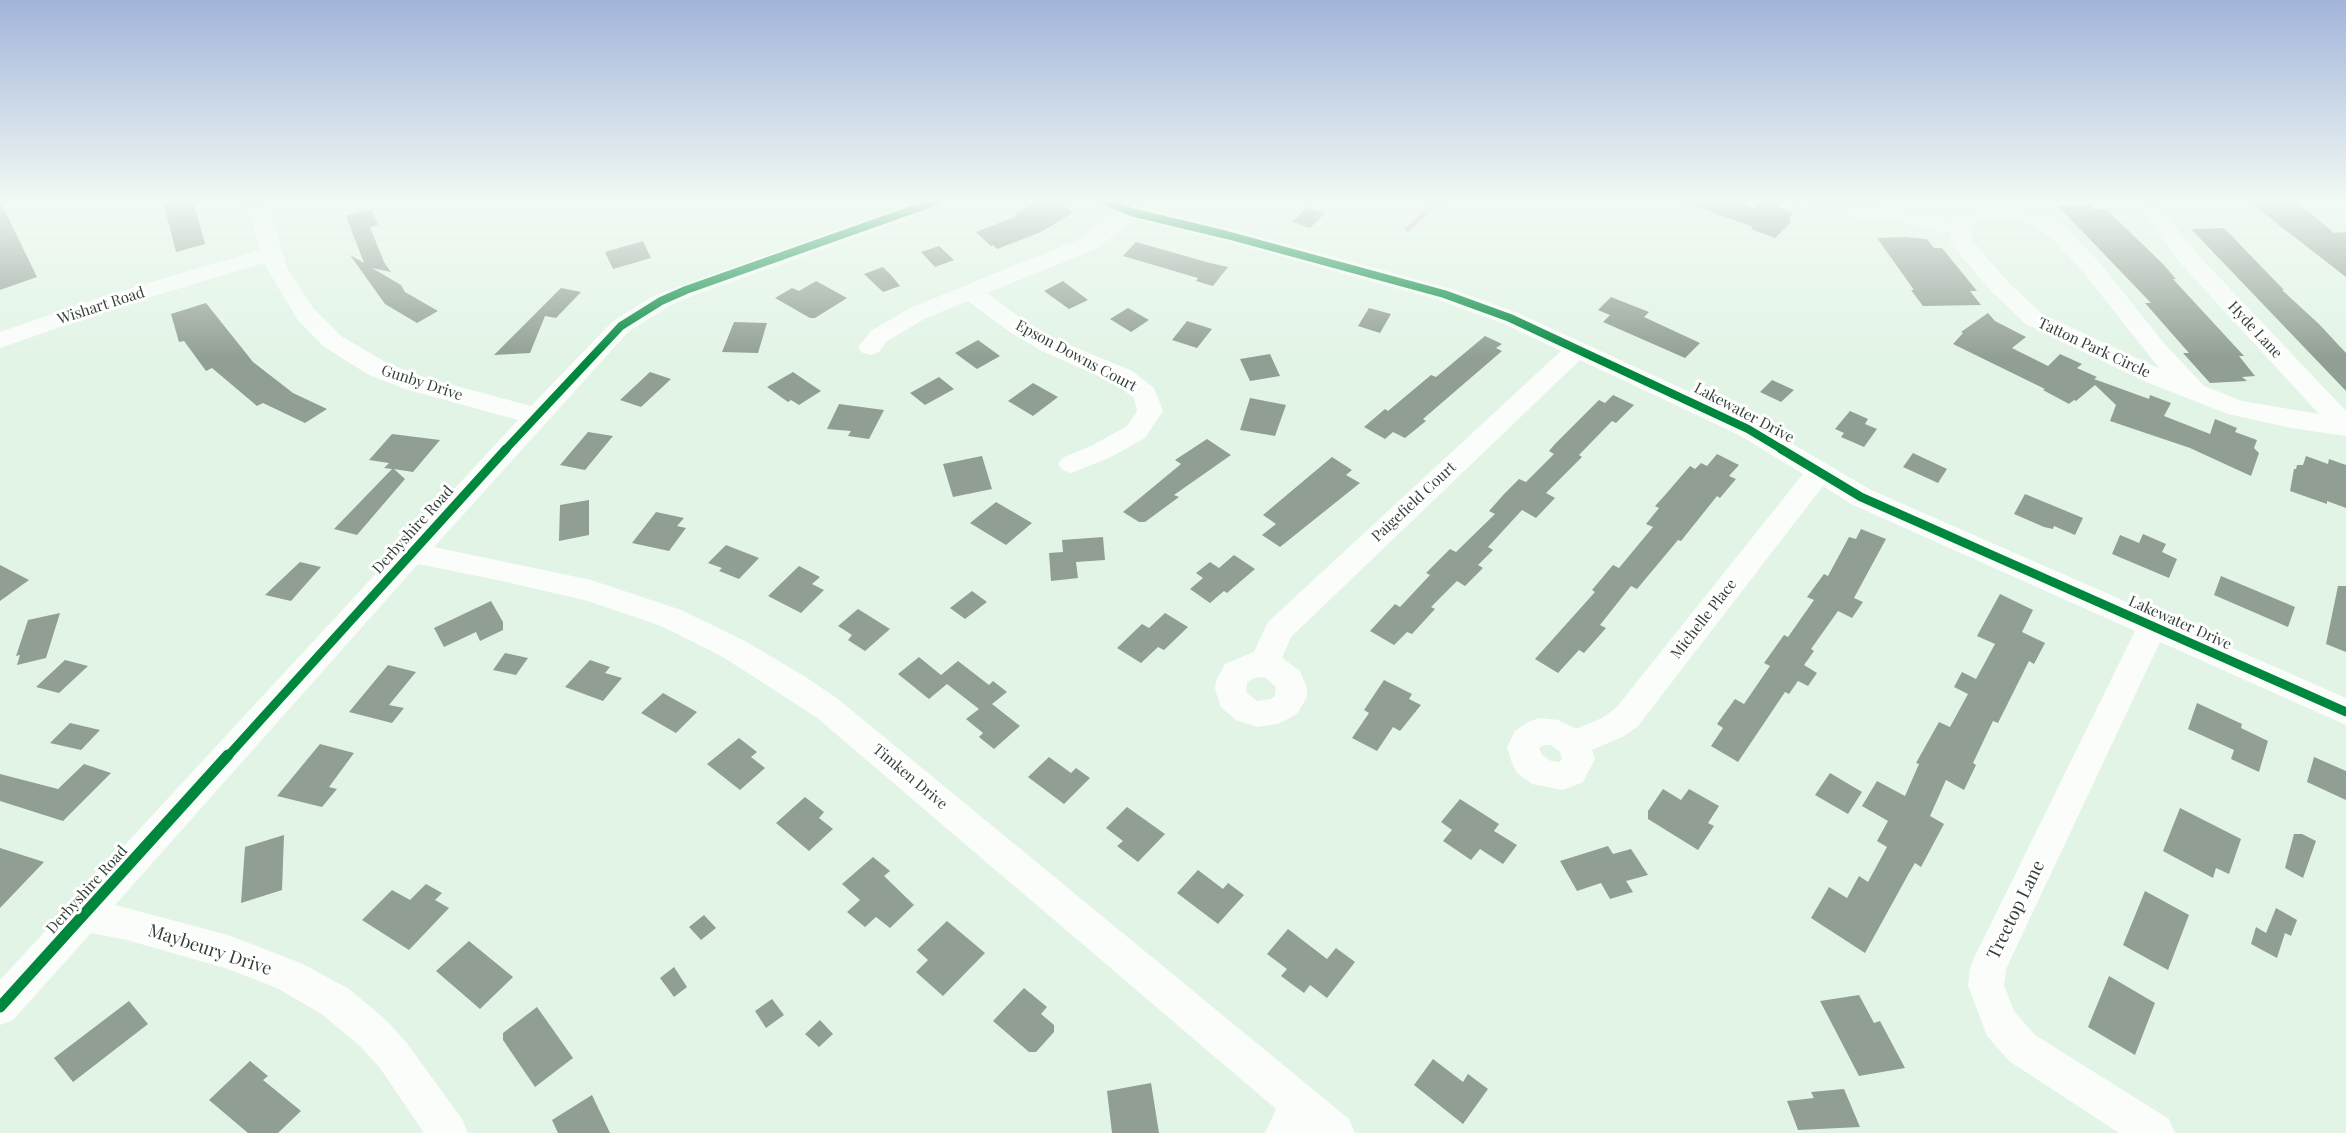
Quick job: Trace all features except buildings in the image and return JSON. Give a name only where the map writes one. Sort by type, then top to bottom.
[{"type":"street","name":"Wishart Road","points":[[0,340],[103,304],[271,254]]},
{"type":"street","name":"Gunby Drive","points":[[271,254],[305,314],[332,341],[378,369],[414,383],[536,416]]},
{"type":"street","name":"Derbyshire Road","points":[[0,1007],[610,335],[635,315],[661,301],[791,254]]},
{"type":"street","points":[[870,347],[879,336],[918,313],[1064,254]]},
{"type":"street","name":"Lakewater Drive","points":[[1296,254],[1444,294],[1510,318],[1748,429],[1861,497],[2346,712]]},
{"type":"street","name":"Tatton Park Circle","points":[[1973,254],[1998,285],[2034,319],[2155,376],[2237,408],[2291,419],[2345,426]]},
{"type":"street","name":"Tatton Park Circle","points":[[2079,254],[2154,347],[2195,392]]},
{"type":"street","name":"Hyde Lane","points":[[2185,254],[2345,426]]},
{"type":"street","name":"Epson Downs Court","points":[[971,292],[1026,332],[1062,351],[1123,377],[1145,394],[1150,411],[1136,432],[1100,452],[1071,464]]},
{"type":"street","name":"Paigefield Court","points":[[1264,664],[1279,630],[1577,349]]},
{"type":"street","name":"Michelle Place","points":[[1573,744],[1613,727],[1627,717],[1819,473]]},
{"type":"street","name":"Timken Drive","points":[[413,553],[502,570],[591,591],[672,618],[734,649],[793,685],[827,708],[899,768],[1293,1119],[1335,1133]]},
{"type":"street","name":"Treetop Lane","points":[[2152,627],[1988,968],[1986,986],[2000,1023],[2022,1048],[2155,1133]]},
{"type":"street","name":"Maybeury Drive","points":[[84,915],[127,924],[228,952],[290,976],[336,1002],[374,1034],[393,1055],[448,1133]]},
{"type":"cycle path","points":[[0,1007],[536,416],[621,326],[661,301],[686,290],[788,254]]},
{"type":"cycle path","points":[[1296,254],[1444,294],[1510,318],[1748,429],[1861,497],[2346,712]]}]
